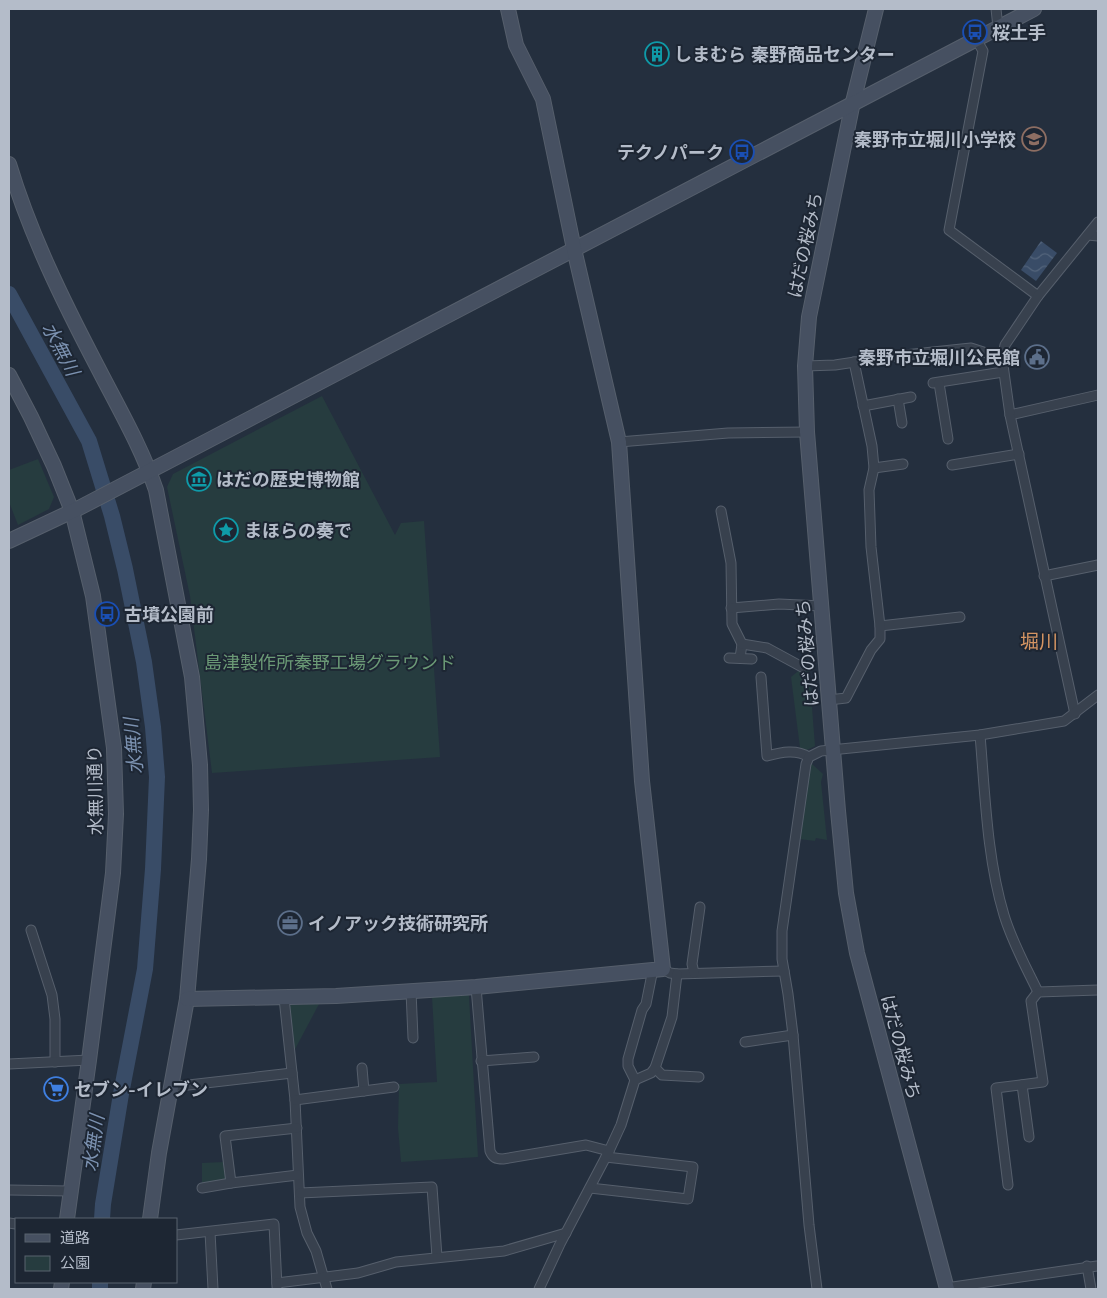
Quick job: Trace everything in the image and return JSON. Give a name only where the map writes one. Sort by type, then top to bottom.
[{"type":"street","points":[[508,9],[516,45],[543,99],[574,248],[619,442],[642,782],[658,969],[646,1004],[642,1010],[628,1059],[628,1066],[635,1080],[621,1124],[608,1154],[539,1289]]},
{"type":"street","name":"はだの桜みち","points":[[876,9],[853,102],[809,317],[805,366],[807,432],[843,864],[857,953],[946,1289]]},
{"type":"street","points":[[996,9],[998,27]]},
{"type":"street","points":[[9,541],[75,510],[1034,9]]},
{"type":"street","points":[[976,39],[982,51],[950,230],[1038,296]]},
{"type":"street","points":[[9,164],[58,291],[138,444],[149,470],[156,490],[192,676],[200,765],[199,858],[187,999],[159,1154],[150,1218]]},
{"type":"street","points":[[1075,714],[1010,415],[1002,358],[1005,346],[1038,296],[1098,222]]},
{"type":"street","points":[[1088,235],[1098,236]]},
{"type":"street","points":[[805,366],[835,365],[971,348],[1002,358]]},
{"type":"street","points":[[829,700],[846,698],[871,650],[880,639],[869,490],[874,468],[872,446],[854,362]]},
{"type":"street","points":[[948,439],[950,425],[936,383],[1003,372]]},
{"type":"street","name":"水無川通り","points":[[9,374],[32,417],[75,510],[93,596],[114,748],[116,804],[113,873],[90,1060],[67,1218]]},
{"type":"street","points":[[1010,415],[1098,394]]},
{"type":"street","points":[[863,406],[912,397]]},
{"type":"street","points":[[898,399],[902,423]]},
{"type":"street","points":[[619,442],[728,433],[807,432]]},
{"type":"street","points":[[952,465],[1019,454]]},
{"type":"street","points":[[874,468],[903,464]]},
{"type":"street","points":[[720,511],[731,563],[732,624],[742,644],[740,658]]},
{"type":"street","points":[[1044,576],[1098,565]]},
{"type":"street","points":[[731,608],[779,604],[822,606]]},
{"type":"street","points":[[880,626],[960,617]]},
{"type":"street","points":[[742,644],[767,648],[802,667]]},
{"type":"street","points":[[729,658],[752,659]]},
{"type":"street","points":[[761,677],[767,756],[780,752],[800,752],[809,757]]},
{"type":"street","points":[[817,1289],[809,1225],[793,1035],[784,971],[782,931],[806,764],[809,757],[821,751],[980,734],[1064,721],[1098,695]]},
{"type":"street","points":[[980,734],[992,861],[1011,936],[1038,992]]},
{"type":"street","points":[[694,973],[692,964],[700,906]]},
{"type":"street","points":[[32,930],[52,995],[55,1019],[55,1062]]},
{"type":"street","points":[[187,999],[284,998],[476,987],[658,969],[677,974],[784,971]]},
{"type":"street","points":[[635,1080],[651,1073],[655,1068],[672,1017],[677,974]]},
{"type":"street","points":[[476,987],[481,1061],[492,1156],[503,1159],[586,1145],[608,1154],[693,1167],[688,1199],[590,1188]]},
{"type":"street","points":[[1038,992],[1098,990]]},
{"type":"street","points":[[410,991],[413,1038]]},
{"type":"street","points":[[1008,1185],[996,1088],[1043,1082],[1031,1001],[1038,992]]},
{"type":"street","points":[[284,998],[295,1100],[300,1208],[307,1233],[316,1250],[327,1289]]},
{"type":"street","points":[[745,1042],[793,1035]]},
{"type":"street","points":[[481,1061],[534,1056]]},
{"type":"street","points":[[9,1064],[90,1060]]},
{"type":"street","points":[[362,1068],[364,1091]]},
{"type":"street","points":[[655,1068],[662,1075],[699,1077]]},
{"type":"street","points":[[171,1087],[292,1073]]},
{"type":"street","points":[[1022,1084],[1029,1137]]},
{"type":"street","points":[[295,1100],[364,1091],[379,1094],[394,1087]]},
{"type":"street","points":[[230,1183],[225,1136],[297,1128]]},
{"type":"street","points":[[202,1188],[298,1175]]},
{"type":"street","points":[[300,1193],[432,1187],[437,1257]]},
{"type":"street","points":[[9,1197],[9,1190],[70,1191]]},
{"type":"street","points":[[178,1235],[274,1224],[277,1286],[358,1273],[396,1262],[504,1251],[566,1233]]},
{"type":"street","points":[[210,1232],[213,1289]]},
{"type":"street","points":[[1087,1266],[1091,1289]]},
{"type":"street","points":[[946,1289],[1087,1266],[1097,1266]]},
{"type":"green space","name":"島津製作所秦野工場グラウンド","points":[[322,396],[395,535],[401,523],[424,521],[440,757],[212,773],[190,596],[167,487],[173,474]]},
{"type":"green space","points":[[38,459],[54,497],[49,509],[18,525],[9,502],[9,470]]},
{"type":"green space","points":[[802,668],[809,669],[815,746],[805,751],[800,748],[791,677]]},
{"type":"green space","points":[[811,764],[823,774],[821,782],[827,840],[816,838],[815,841],[799,839]]},
{"type":"green space","points":[[467,993],[469,996],[478,1157],[401,1162],[398,1128],[399,1084],[437,1082],[432,997]]},
{"type":"green space","points":[[319,1004],[293,1053],[288,1008],[291,1005]]},
{"type":"green space","points":[[224,1162],[227,1178],[223,1182],[202,1184],[202,1163]]},
{"type":"water","points":[[1041,241],[1057,253],[1036,281],[1021,270]]},
{"type":"waterway","name":"水無川","points":[[9,294],[89,441],[112,516],[125,569],[144,662],[153,727],[157,777],[153,869],[145,969],[121,1094],[102,1218]]},
{"type":"waterway","name":"水無川","points":[[100,1283],[100,1289]]},
{"type":"place","name":"桜土手","points":[[975,32]]},
{"type":"place","name":"しまむら 秦野商品センター","points":[[657,54]]},
{"type":"place","name":"秦野市立堀川小学校","points":[[1034,139]]},
{"type":"place","name":"テクノパーク","points":[[742,152]]},
{"type":"place","name":"秦野市立堀川公民館","points":[[1037,357]]},
{"type":"place","name":"はだの歴史博物館","points":[[199,479]]},
{"type":"place","name":"まほらの奏で","points":[[226,530]]},
{"type":"place","name":"古墳公園前","points":[[107,614]]},
{"type":"place","name":"イノアック技術研究所","points":[[290,923]]},
{"type":"place","name":"セブン-イレブン","points":[[56,1089]]},
{"type":"district","name":"堀川","points":[[1039,641]]}]
